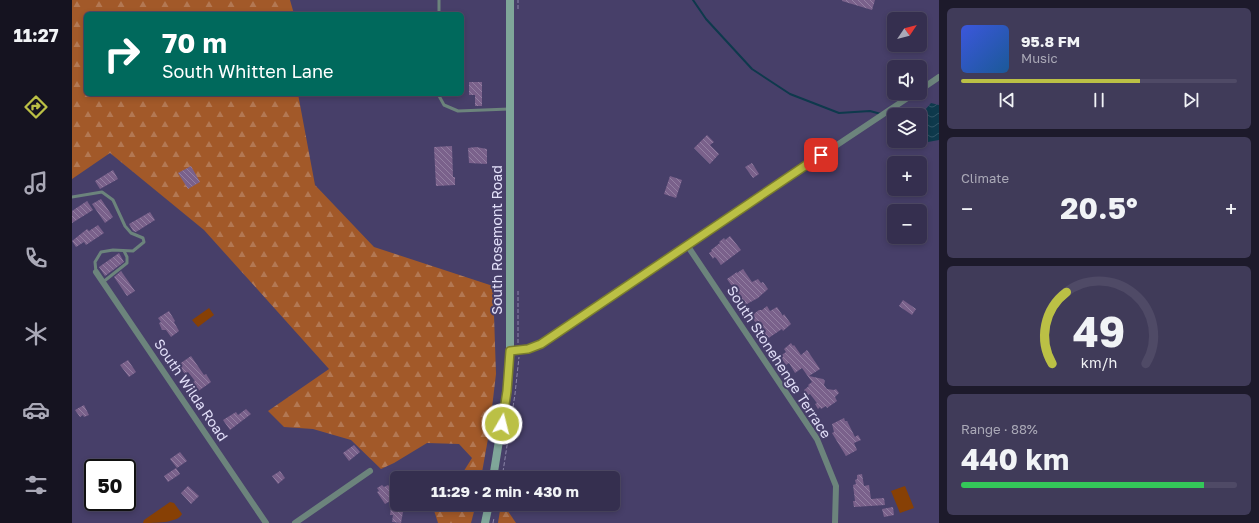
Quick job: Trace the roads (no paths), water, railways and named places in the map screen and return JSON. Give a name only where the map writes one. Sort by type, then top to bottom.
[{"type":"main road","name":"South Rosemont Road","points":[[494,471],[507,391],[510,351],[510,0]]},
{"type":"main road","points":[[485,523],[488,511]]},
{"type":"street","points":[[927,85],[939,77]]},
{"type":"street","points":[[510,351],[528,349],[541,344],[904,100]]},
{"type":"street","name":"South Stonehenge Terrace","points":[[687,245],[817,439],[836,486],[835,523]]},
{"type":"street","name":"South Wilda Road","points":[[96,272],[266,523]]},
{"type":"street","points":[[295,523],[370,471]]},
{"type":"lane","points":[[439,0],[439,12]]},
{"type":"lane","points":[[439,96],[444,105],[458,111],[509,109]]},
{"type":"lane","points":[[72,197],[102,192],[113,200],[125,226],[131,233],[142,238],[144,242],[133,251],[113,250],[101,252],[95,262],[96,272]]},
{"type":"lane","points":[[103,282],[128,263],[124,251]]},
{"type":"water","points":[[931,103],[939,105],[939,140],[927,142],[927,108]]},
{"type":"waterway","points":[[693,0],[706,19],[752,69],[790,94],[839,113],[870,111],[881,114]]}]
